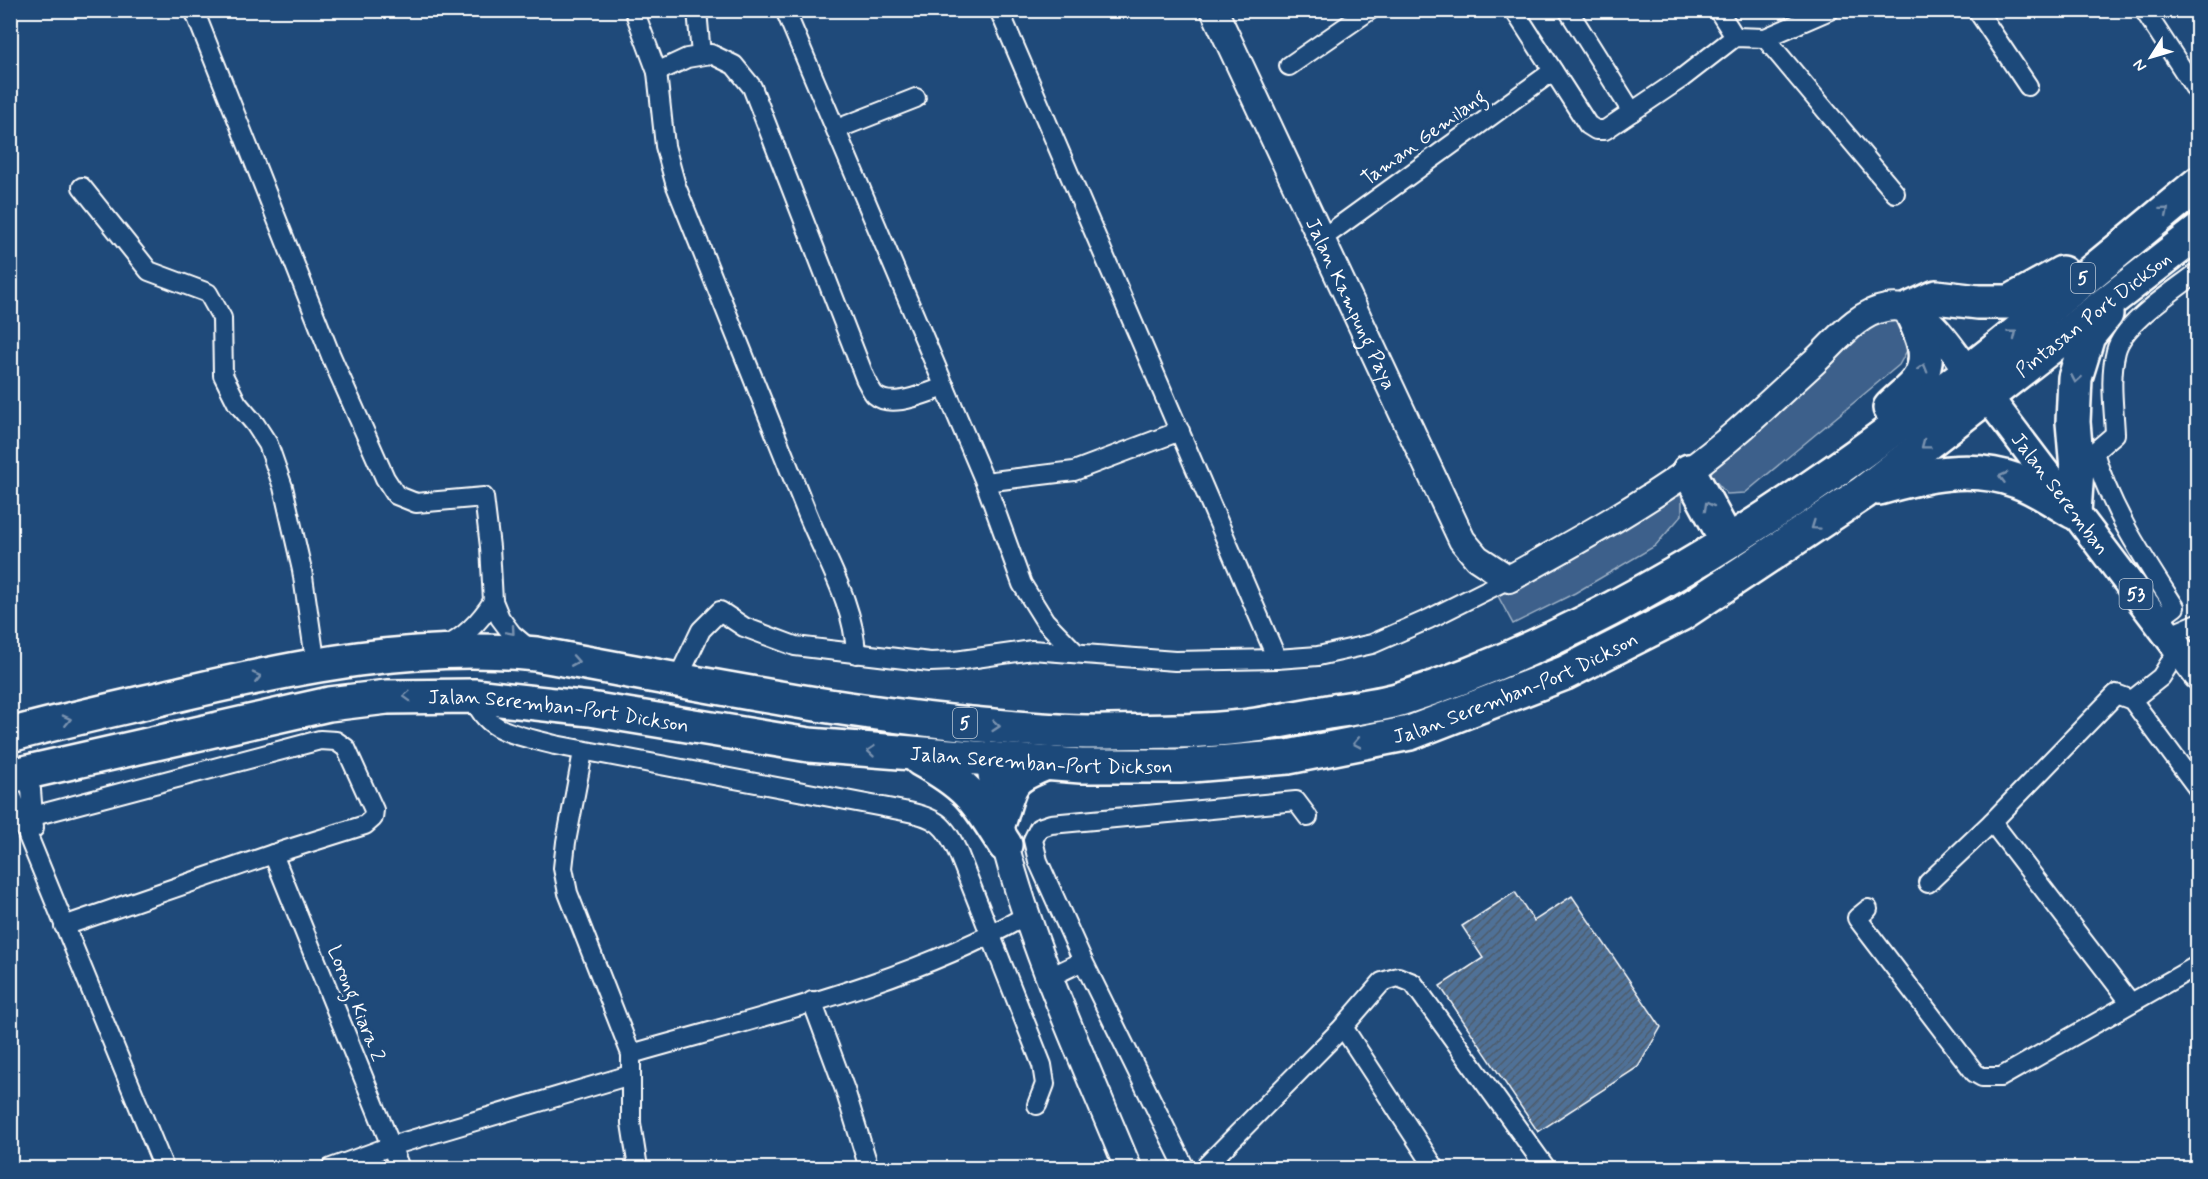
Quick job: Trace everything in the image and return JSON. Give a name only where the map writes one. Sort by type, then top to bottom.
[{"type":"highway","name":"Pintasan Port Dickson","points":[[1968,370],[2198,184]]},
{"type":"highway","name":"Pintasan Port Dickson","points":[[1989,397],[2198,232]]},
{"type":"highway","points":[[1865,448],[1875,424],[1920,378],[1926,360],[1925,341],[1910,309],[1936,297],[1978,302],[2010,302],[2082,260],[2136,236]]},
{"type":"highway","points":[[1863,493],[1915,478],[1957,472],[1992,474],[2018,481],[2074,512],[2077,469],[2073,422],[2075,378],[2088,336],[2123,292]]},
{"type":"highway","name":"Jalan Seremban-Port Dickson","points":[[10,735],[207,688],[375,655],[498,650],[536,654],[780,698],[913,718],[1020,728],[1105,732],[1251,726],[1396,700],[1530,650],[1624,603],[1727,541],[1865,448],[1968,370]]},
{"type":"highway","name":"Jalan Seremban-Port Dickson","points":[[14,774],[329,704],[387,697],[474,696],[590,709],[809,746],[912,755],[1047,763],[1191,765],[1288,757],[1410,733],[1565,673],[1681,614],[1863,493],[1989,397]]},
{"type":"highway","points":[[1689,471],[1727,541]]},
{"type":"highway","points":[[780,698],[804,713],[965,739],[981,748],[988,759]]},
{"type":"highway","points":[[912,755],[952,776],[969,790],[1002,832]]},
{"type":"highway","points":[[1002,832],[1010,783],[1022,773],[1047,763]]},
{"type":"main road","name":"Jalan Seremban","points":[[1968,370],[2198,675]]},
{"type":"street","points":[[194,10],[331,356],[385,478],[396,495],[416,503],[484,497],[493,601],[500,618],[512,634],[536,654]]},
{"type":"street","points":[[634,10],[657,72],[665,146],[676,186],[815,533],[844,592],[855,632],[856,654]]},
{"type":"street","points":[[697,10],[701,56]]},
{"type":"street","points":[[785,10],[985,482],[1022,584],[1045,621],[1076,653]]},
{"type":"street","points":[[999,10],[1277,659]]},
{"type":"street","name":"Jalan Kampung Paya","points":[[1214,10],[1462,540],[1477,558],[1509,579]]},
{"type":"street","points":[[1289,66],[1370,10]]},
{"type":"street","points":[[1514,10],[1588,125],[1596,130],[1605,130],[1632,112],[1735,37],[1766,38],[1830,10]]},
{"type":"street","points":[[1568,10],[1632,112]]},
{"type":"street","points":[[1718,10],[1735,37]]},
{"type":"street","points":[[1977,10],[2028,86]]},
{"type":"street","points":[[2144,10],[2198,93]]},
{"type":"street","points":[[1766,38],[1895,193]]},
{"type":"street","points":[[657,72],[687,58],[711,54],[734,65],[752,87],[865,378],[874,394],[885,401],[902,400],[945,387]]},
{"type":"street","name":"Taman Gemilang","points":[[1320,240],[1553,71]]},
{"type":"street","points":[[837,129],[916,98]]},
{"type":"street","points":[[82,187],[149,271],[208,293],[222,318],[223,375],[237,403],[268,444],[283,487],[302,570],[316,666]]},
{"type":"street","points":[[2132,700],[2161,677],[2167,635],[2175,608],[2123,526],[2103,481],[2094,452],[2115,434],[2113,374],[2116,350],[2128,329],[2194,283]]},
{"type":"street","points":[[677,680],[701,630],[720,611],[744,627],[795,646],[930,662],[955,661],[1032,650],[1175,661],[1277,659],[1318,656],[1372,644],[1429,619],[1509,579],[1641,504],[1719,447],[1855,323],[1885,308],[1910,309],[1929,321],[1968,370]]},
{"type":"street","points":[[985,482],[1074,471],[1180,431]]},
{"type":"street","points":[[432,652],[456,642],[484,615],[493,601]]},
{"type":"street","points":[[2167,635],[2198,623]]},
{"type":"street","points":[[1928,883],[1992,822],[2116,694],[2132,700],[2198,789]]},
{"type":"street","points":[[474,696],[478,712],[487,722],[503,729],[583,752],[926,815],[941,824],[952,838],[1042,1065],[1045,1084],[1037,1105]]},
{"type":"street","points":[[28,818],[320,740],[336,741],[346,748],[374,810],[373,818],[365,825],[64,926]]},
{"type":"street","points":[[583,752],[563,868],[568,893],[630,1054],[631,1124],[638,1168]]},
{"type":"street","points":[[988,759],[1002,832],[1050,976],[1128,1168]]},
{"type":"street","points":[[14,774],[31,790],[28,818]]},
{"type":"street","points":[[14,774],[28,818],[33,851],[164,1168]]},
{"type":"street","points":[[1185,1168],[1083,961],[1038,861],[1034,840],[1039,828],[1051,824],[1296,801],[1308,817]]},
{"type":"street","points":[[1992,822],[2130,1002]]},
{"type":"street","name":"Lorong Kiara 2","points":[[273,854],[400,1168]]},
{"type":"street","points":[[1868,909],[1857,918],[1975,1073],[1982,1077],[2001,1077],[2198,965]]},
{"type":"street","points":[[630,1054],[812,1002],[991,936],[1029,914]]},
{"type":"street","points":[[1050,976],[1083,961]]},
{"type":"street","points":[[1204,1168],[1224,1161],[1382,982],[1398,977],[1413,983],[1546,1168]]},
{"type":"street","points":[[812,1002],[845,1090],[864,1167]]},
{"type":"street","points":[[1343,1027],[1435,1168]]},
{"type":"street","points":[[331,1168],[391,1146],[630,1075]]},
{"type":"shaded area","points":[[1895,315],[1911,343],[1899,365],[1745,493],[1727,494],[1710,475],[1720,455],[1868,323]]},
{"type":"shaded area","points":[[1682,495],[1682,515],[1655,546],[1575,593],[1513,624],[1498,596],[1655,503]]},
{"type":"building","points":[[1515,892],[1534,921],[1572,896],[1661,1027],[1638,1067],[1538,1132],[1440,986],[1483,958],[1462,926]]}]
